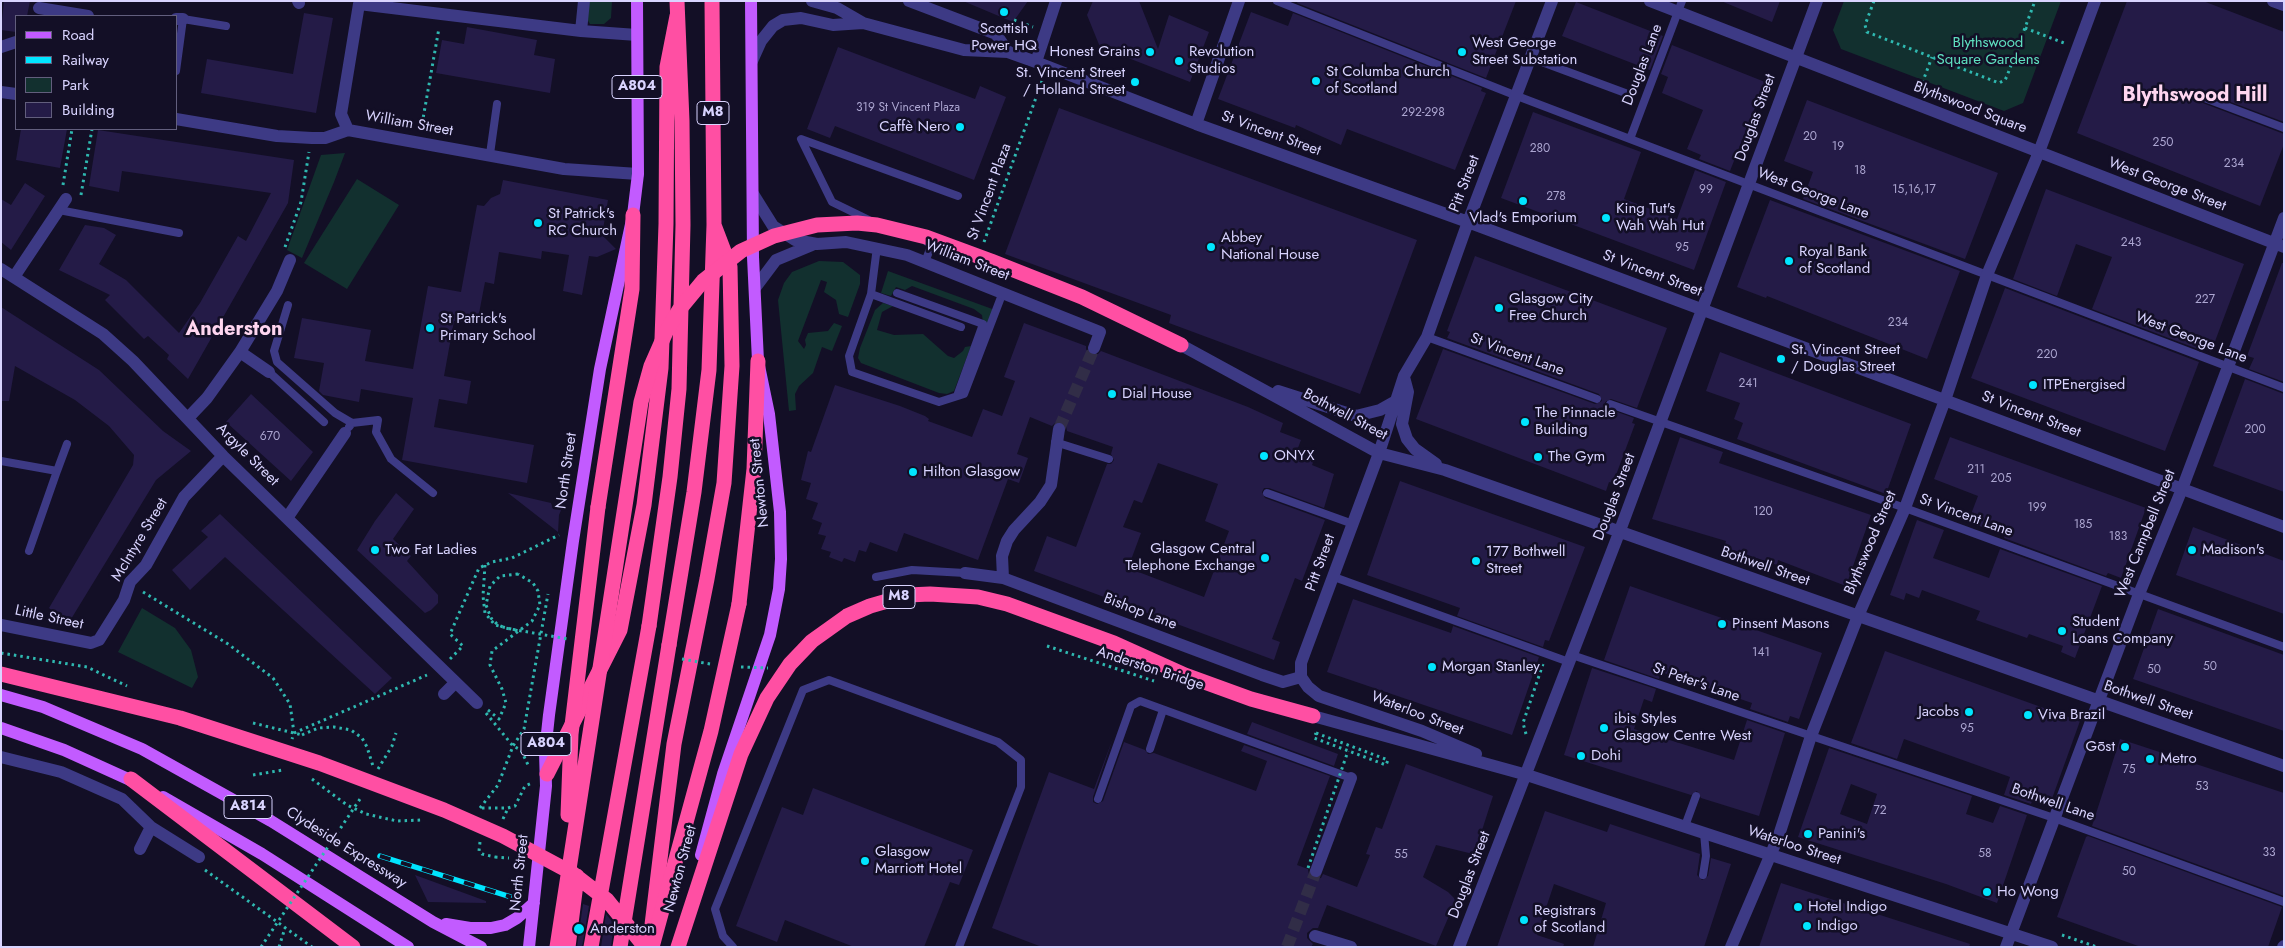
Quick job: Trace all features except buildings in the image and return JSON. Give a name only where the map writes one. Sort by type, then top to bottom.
[{"type":"highway","name":"M8","points":[[620,947],[694,492],[709,370],[714,225],[712,1]]},
{"type":"highway","name":"M8","points":[[591,947],[649,626],[670,477],[679,389],[683,215],[677,9]]},
{"type":"highway","points":[[547,774],[620,630],[644,505],[661,368],[667,67],[677,9]]},
{"type":"highway","points":[[566,884],[571,734],[598,507],[632,289],[633,215]]},
{"type":"highway","points":[[557,947],[638,421],[646,383],[658,347],[670,324],[691,294],[722,265],[741,251],[774,236],[818,225],[837,223],[877,225],[926,237],[1082,297],[1181,345]]},
{"type":"highway","name":"M8","points":[[651,947],[674,744],[724,483],[732,366],[730,267],[714,225]]},
{"type":"highway","points":[[651,947],[711,731],[739,604],[754,469],[758,361]]},
{"type":"highway","points":[[568,947],[638,421]]},
{"type":"highway","name":"M8","points":[[679,945],[741,754],[767,698],[790,664],[812,641],[847,616],[870,606],[901,597],[930,594],[952,594],[1007,604],[1114,643],[1186,675],[1251,699],[1313,716]]},
{"type":"highway","points":[[1,674],[180,718],[319,763],[444,810],[503,836],[572,873],[607,900],[645,947]]},
{"type":"highway","points":[[131,780],[353,947]]},
{"type":"main road","name":"North Street","points":[[528,947],[547,774],[545,752],[549,715],[593,407],[633,215],[638,174],[637,1]]},
{"type":"main road","name":"Newton Street","points":[[679,945],[723,774],[770,635],[778,590],[782,536],[780,512],[769,414],[758,361],[753,194],[751,1]]},
{"type":"main road","name":"Clydeside Expressway","points":[[1,695],[43,707],[142,749],[271,821],[433,922],[482,947]]},
{"type":"main road","name":"A814","points":[[1,728],[64,750],[131,780],[254,850],[408,947]]},
{"type":"main road","points":[[433,922],[470,928],[490,928],[505,925],[517,918],[534,902]]},
{"type":"street","points":[[581,31],[584,1]]},
{"type":"street","name":"St Vincent Street","points":[[812,1],[837,8],[863,23],[964,50],[1008,52],[1196,124],[1468,222],[2284,527]]},
{"type":"street","points":[[909,1],[996,34],[1008,52]]},
{"type":"street","points":[[1041,64],[1056,1]]},
{"type":"street","points":[[1196,124],[1239,1]]},
{"type":"street","name":"Pitt Street","points":[[1301,676],[1301,663],[1379,453],[1404,376],[1427,337],[1468,222],[1552,1]]},
{"type":"street","points":[[1650,1],[1679,7],[1795,58],[1817,1]]},
{"type":"street","name":"Blythswood Square","points":[[1795,58],[2039,152],[2095,1]]},
{"type":"street","points":[[2273,1],[2284,6]]},
{"type":"street","points":[[348,130],[340,114],[356,2],[441,15],[581,31],[637,35]]},
{"type":"street","points":[[39,9],[81,15]]},
{"type":"street","name":"St Vincent Street","points":[[752,61],[761,41],[773,26],[783,20],[801,18],[833,25],[863,23]]},
{"type":"street","points":[[1,47],[15,42]]},
{"type":"street","name":"Douglas Street","points":[[1459,947],[1619,533],[1750,185],[1795,58]]},
{"type":"street","points":[[1,92],[15,94]]},
{"type":"street","name":"William Street","points":[[178,119],[277,136],[325,138],[348,130],[564,168],[638,174]]},
{"type":"street","name":"West George Street","points":[[2039,152],[2279,246]]},
{"type":"street","name":"Blythswood Street","points":[[1731,947],[1770,856],[1811,736],[1858,616],[1904,508],[1945,400],[1987,275],[2039,152]]},
{"type":"street","name":"William Street","points":[[753,194],[773,226],[795,240],[817,244],[846,242],[877,247],[925,262],[1100,332],[1094,348]]},
{"type":"street","points":[[14,277],[66,198]]},
{"type":"street","name":"West Campbell Street","points":[[2006,947],[2139,594],[2182,489],[2228,367],[2279,246],[2284,218]]},
{"type":"street","name":"William Street","points":[[755,288],[776,260],[817,244]]},
{"type":"street","points":[[188,418],[207,398],[240,352],[276,291],[290,260]]},
{"type":"street","name":"Argyle Street","points":[[1,269],[104,334],[133,361],[223,456],[477,703]]},
{"type":"street","name":"Bothwell Street","points":[[1181,345],[1379,453],[1445,470],[1619,533],[2284,766]]},
{"type":"street","points":[[240,352],[269,372]]},
{"type":"street","points":[[1404,376],[1408,392],[1402,424],[1407,439],[1423,456],[1445,470]]},
{"type":"street","name":"Bothwell Street","points":[[1245,380],[1356,416],[1380,410],[1396,401]]},
{"type":"street","points":[[287,518],[348,428]]},
{"type":"street","points":[[1003,578],[1002,556],[1007,541],[1014,530],[1040,502],[1050,485],[1055,442],[1059,428]]},
{"type":"street","name":"McIntyre Street","points":[[91,643],[99,640],[104,633],[124,600],[130,582],[146,565],[184,497],[193,485],[223,456]]},
{"type":"street","name":"Bishop Lane","points":[[965,573],[1003,578],[1283,682],[1301,676]]},
{"type":"street","name":"Little Street","points":[[1,625],[91,643]]},
{"type":"street","name":"Waterloo Street","points":[[1301,676],[1308,687],[1319,696],[1422,731],[1527,775]]},
{"type":"street","points":[[444,694],[455,683]]},
{"type":"street","name":"Waterloo Street","points":[[1313,716],[1527,775],[2052,947]]},
{"type":"street","points":[[1,757],[61,772],[122,799],[151,827],[199,857]]},
{"type":"street","points":[[1312,870],[1352,778]]},
{"type":"street","points":[[140,850],[151,827]]},
{"type":"street","points":[[1316,936],[1351,947]]},
{"type":"lane","name":"West George Lane","points":[[1277,1],[1517,96],[2284,388]]},
{"type":"lane","name":"Douglas Lane","points":[[1630,139],[1679,7]]},
{"type":"lane","points":[[178,45],[180,19],[226,26]]},
{"type":"lane","points":[[1531,58],[1628,94]]},
{"type":"lane","points":[[2202,97],[2284,128]]},
{"type":"lane","points":[[490,154],[497,104]]},
{"type":"lane","points":[[925,262],[932,244],[897,233],[832,202],[801,139],[958,196]]},
{"type":"lane","points":[[59,210],[179,233]]},
{"type":"lane","points":[[877,247],[872,294],[849,356],[852,372],[939,402],[964,394],[1003,292]]},
{"type":"lane","points":[[897,293],[983,324],[956,396]]},
{"type":"lane","points":[[872,294],[961,327]]},
{"type":"lane","points":[[288,305],[274,351],[276,362],[335,413],[348,428],[378,420],[376,432],[391,459],[433,493]]},
{"type":"lane","name":"St Vincent Lane","points":[[1427,337],[1598,399]]},
{"type":"lane","points":[[269,372],[324,422]]},
{"type":"lane","name":"St Vincent Lane","points":[[1610,404],[1904,508],[2284,647]]},
{"type":"lane","points":[[1055,442],[1109,459]]},
{"type":"lane","points":[[29,551],[67,444]]},
{"type":"lane","points":[[1,461],[57,471]]},
{"type":"lane","points":[[1267,493],[1353,524]]},
{"type":"lane","points":[[876,577],[912,570],[965,573]]},
{"type":"lane","name":"St Peter's Lane","points":[[1334,577],[1547,653],[1811,736]]},
{"type":"lane","points":[[733,947],[723,936],[715,908],[803,690],[829,680],[998,742],[1021,760],[1021,787],[959,947]]},
{"type":"lane","points":[[1098,799],[1131,706],[1140,701],[1352,778]]},
{"type":"lane","points":[[1150,750],[1163,710]]},
{"type":"lane","name":"Bothwell Lane","points":[[1811,736],[2054,818],[2284,902]]},
{"type":"lane","points":[[1685,826],[1696,796]]},
{"type":"lane","points":[[1703,875],[1706,856],[1704,832]]},
{"type":"path","points":[[1874,1],[1865,25],[1866,31],[2002,82],[2007,76],[2035,1]]},
{"type":"path","points":[[419,143],[441,15]]},
{"type":"path","points":[[1014,20],[1023,23]]},
{"type":"path","points":[[2025,28],[2079,48]]},
{"type":"path","points":[[1914,104],[1932,57]]},
{"type":"path","name":"St Vincent Plaza","points":[[983,242],[1031,112],[1041,64]]},
{"type":"path","points":[[72,130],[62,194],[66,198],[80,200],[92,130]]},
{"type":"path","points":[[290,260],[283,252],[301,202],[312,138]]},
{"type":"path","points":[[294,733],[441,668],[463,646],[450,634],[479,568],[512,558],[559,535],[557,545]]},
{"type":"path","points":[[485,565],[483,596],[485,613],[495,625],[519,631]]},
{"type":"path","points":[[499,718],[506,703],[506,696],[492,673],[490,658],[496,646],[532,621],[540,605],[538,591],[533,584],[518,574]]},
{"type":"path","points":[[130,582],[151,598],[228,644],[273,678],[290,704],[294,733]]},
{"type":"path","points":[[477,703],[513,746],[524,729],[549,593]]},
{"type":"path","name":"Anderston Bridge","points":[[1047,646],[1162,684]]},
{"type":"path","points":[[1526,737],[1523,723],[1547,653]]},
{"type":"path","points":[[294,733],[302,736],[318,728],[334,727],[351,730],[362,738],[368,747],[375,774],[390,752],[396,733]]},
{"type":"path","points":[[1316,733],[1388,760],[1386,765],[1348,751],[1314,738],[1316,733]]},
{"type":"path","points":[[1312,870],[1348,751]]},
{"type":"path","points":[[253,775],[289,768]]},
{"type":"path","points":[[481,808],[508,808],[515,806],[525,786],[534,783]]},
{"type":"path","points":[[261,947],[364,793]]},
{"type":"path","points":[[481,841],[479,851],[482,854],[495,857]]},
{"type":"path","points":[[199,857],[206,872],[312,947]]},
{"type":"path","points":[[279,947],[285,928]]},
{"type":"green space","points":[[588,1],[612,1],[611,18],[604,24],[590,24],[587,19]]},
{"type":"green space","name":"Blythswood Square Gardens","points":[[1844,1],[2061,1],[2023,103],[2004,111],[1841,49],[1833,30]]},
{"type":"green space","points":[[345,153],[302,258],[287,250],[321,155]]},
{"type":"green space","points":[[357,179],[399,205],[347,289],[304,263]]},
{"type":"green space","points":[[819,261],[843,262],[860,275],[860,284],[848,317],[839,314],[836,300],[824,292],[827,282],[821,280],[798,341],[804,349],[808,333],[828,331],[834,323],[842,326],[832,351],[822,347],[813,373],[799,386],[795,394],[796,410],[789,411],[778,300],[784,283],[792,272]]},
{"type":"green space","points":[[888,271],[995,310],[985,337],[982,315],[974,309],[912,286],[905,290],[896,287],[891,296],[881,293]]},
{"type":"green space","points":[[883,303],[893,306],[882,312],[877,330],[894,335],[923,334],[948,356],[954,358],[965,347],[971,346],[954,391],[947,394],[939,393],[861,363],[858,358],[860,348],[875,310]]},
{"type":"green space","points":[[142,608],[175,628],[191,650],[198,677],[192,688],[118,652]]},
{"type":"tunnel","points":[[1059,429],[1094,348]]},
{"type":"tunnel","points":[[1287,947],[1316,871]]},
{"type":"railway","points":[[380,856],[511,897]]},
{"type":"place","name":"Scottish Power HQ","points":[[1004,12]]},
{"type":"place","name":"Honest Grains","points":[[1150,52]]},
{"type":"place","name":"West George Street Substation","points":[[1462,52]]},
{"type":"place","name":"Revolution Studios","points":[[1179,61]]},
{"type":"place","name":"St Columba Church of Scotland","points":[[1316,81]]},
{"type":"place","name":"St. Vincent Street / Holland Street","points":[[1135,82]]},
{"type":"place","name":"Caffè Nero","points":[[960,127]]},
{"type":"place","name":"Vlad's Emporium","points":[[1523,201]]},
{"type":"place","name":"King Tut's Wah Wah Hut","points":[[1606,218]]},
{"type":"place","name":"St Patrick's RC Church","points":[[538,223]]},
{"type":"place","name":"Abbey National House","points":[[1211,247]]},
{"type":"place","name":"Royal Bank of Scotland","points":[[1789,261]]},
{"type":"place","name":"Glasgow City Free Church","points":[[1499,308]]},
{"type":"place","name":"St Patrick's Primary School","points":[[430,328]]},
{"type":"place","name":"St. Vincent Street / Douglas Street","points":[[1781,359]]},
{"type":"place","name":"ITPEnergised","points":[[2033,385]]},
{"type":"place","name":"Dial House","points":[[1112,394]]},
{"type":"place","name":"The Pinnacle Building","points":[[1525,422]]},
{"type":"place","name":"ONYX","points":[[1264,456]]},
{"type":"place","name":"The Gym","points":[[1538,457]]},
{"type":"place","name":"Hilton Glasgow","points":[[913,472]]},
{"type":"place","name":"Two Fat Ladies","points":[[375,550]]},
{"type":"place","name":"Madison's","points":[[2192,550]]},
{"type":"place","name":"Glasgow Central Telephone Exchange","points":[[1265,558]]},
{"type":"place","name":"177 Bothwell Street","points":[[1476,561]]},
{"type":"place","name":"Pinsent Masons","points":[[1722,624]]},
{"type":"place","name":"Student Loans Company","points":[[2062,631]]},
{"type":"place","name":"Morgan Stanley","points":[[1432,667]]},
{"type":"place","name":"Jacobs","points":[[1969,712]]},
{"type":"place","name":"Viva Brazil","points":[[2028,715]]},
{"type":"place","name":"ibis Styles Glasgow Centre West","points":[[1604,728]]},
{"type":"place","name":"Gōst","points":[[2125,747]]},
{"type":"place","name":"Dohi","points":[[1581,756]]},
{"type":"place","name":"Metro","points":[[2150,759]]},
{"type":"place","name":"Panini's","points":[[1808,834]]},
{"type":"place","name":"Glasgow Marriott Hotel","points":[[865,861]]},
{"type":"place","name":"Ho Wong","points":[[1987,892]]},
{"type":"place","name":"Hotel Indigo","points":[[1798,907]]},
{"type":"place","name":"Registrars of Scotland","points":[[1524,920]]},
{"type":"place","name":"Indigo","points":[[1807,926]]},
{"type":"place","name":"Anderston","points":[[579,929]]},
{"type":"district","name":"Blythswood Hill","points":[[2195,96]]},
{"type":"district","name":"Anderston","points":[[234,330]]}]
